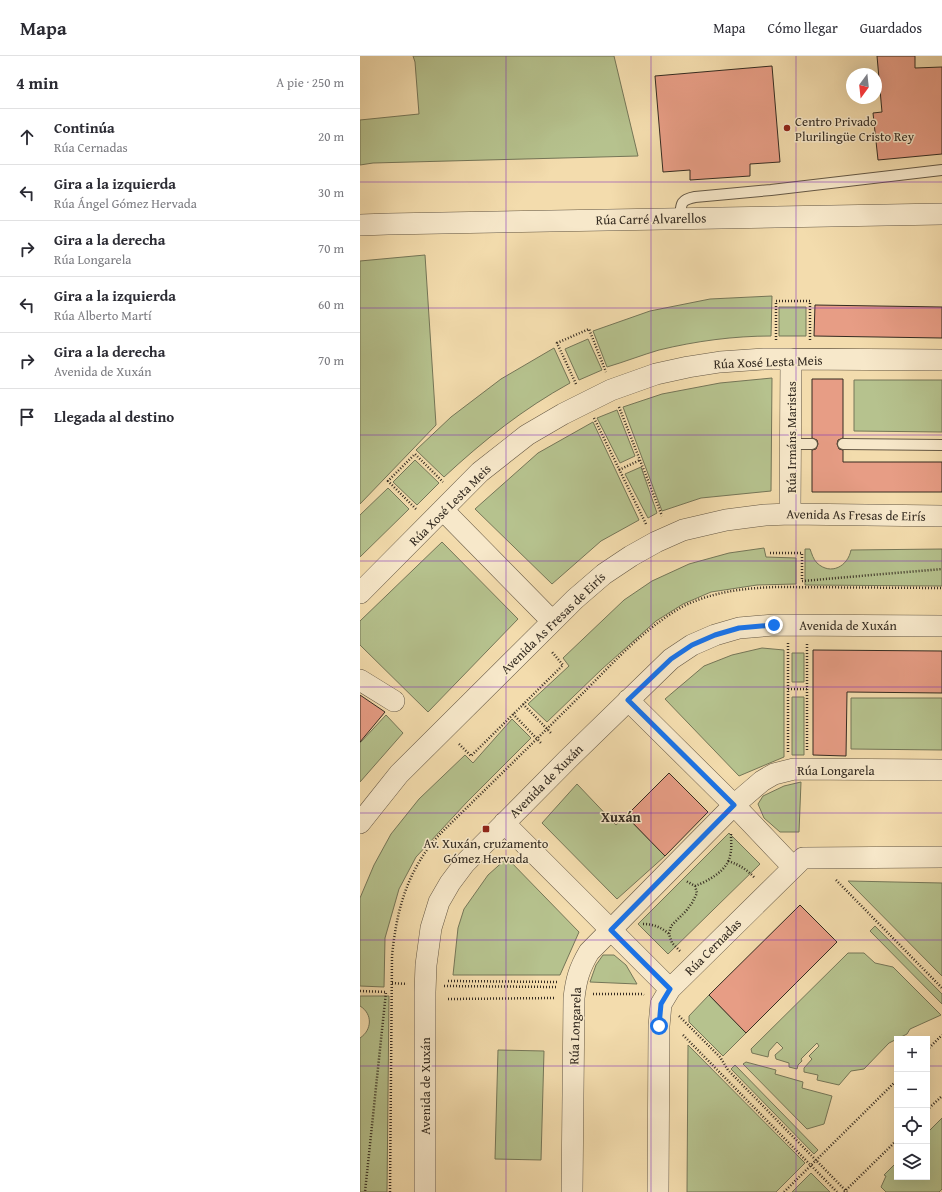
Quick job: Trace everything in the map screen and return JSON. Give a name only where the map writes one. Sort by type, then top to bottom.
[{"type":"street","name":"Rúa Carré Alvarellos","points":[[360,226],[388,224],[942,214]]},
{"type":"street","name":"Rúa Xosé Lesta Meis","points":[[360,593],[480,472],[527,436],[563,414],[611,390],[656,374],[720,362],[764,359],[942,360]]},
{"type":"street","name":"Rúa Irmáns Maristas","points":[[790,514],[791,359]]},
{"type":"street","points":[[443,510],[552,621]]},
{"type":"street","name":"Avenida As Fresas de Eirís","points":[[360,823],[399,774],[435,740],[552,621],[604,574],[656,542],[683,530],[726,520],[765,515],[942,516]]},
{"type":"street","name":"Avenida de Xuxán","points":[[426,1192],[426,965],[431,928],[439,902],[450,883],[465,863],[628,700],[671,659],[692,645],[715,635],[739,628],[774,625],[942,626]]},
{"type":"street","points":[[360,680],[394,701]]},
{"type":"street","points":[[628,700],[734,805],[793,867]]},
{"type":"street","name":"Rúa Longarela","points":[[572,1192],[574,998],[581,966],[589,952],[734,805],[762,780],[774,774],[794,769],[942,770]]},
{"type":"street","points":[[504,823],[670,989]]},
{"type":"street","name":"Rúa Cernadas","points":[[658,1192],[659,1026],[661,1004],[670,989],[803,858],[942,857]]},
{"type":"lane","points":[[680,218],[683,200],[688,198],[942,170]]},
{"type":"lane","points":[[791,444],[812,444]]},
{"type":"lane","points":[[843,444],[942,445]]},
{"type":"path","points":[[776,340],[776,301],[810,301],[810,340]]},
{"type":"path","points":[[576,384],[557,343],[589,329],[606,372]]},
{"type":"path","points":[[619,406],[662,516]]},
{"type":"path","points":[[593,417],[646,524]]},
{"type":"path","points":[[416,510],[388,481],[415,454],[444,483]]},
{"type":"path","points":[[619,470],[640,460]]},
{"type":"path","points":[[770,553],[802,554],[802,581],[942,569]]},
{"type":"path","points":[[390,1192],[392,956],[394,932],[399,909],[408,884],[418,864],[429,847],[447,827],[615,661],[651,628],[682,607],[709,596],[734,590],[776,587],[942,588]]},
{"type":"path","points":[[788,642],[788,760]]},
{"type":"path","points":[[807,751],[808,642]]},
{"type":"path","points":[[460,744],[471,756],[563,665],[552,652]]},
{"type":"path","points":[[788,689],[807,689]]},
{"type":"path","points":[[523,704],[552,734]]},
{"type":"path","points":[[513,714],[542,744]]},
{"type":"path","points":[[695,886],[714,877],[730,858],[730,828]]},
{"type":"path","points":[[728,861],[745,868],[755,878]]},
{"type":"path","points":[[669,934],[671,926],[686,911],[697,893],[695,886],[684,880]]},
{"type":"path","points":[[836,880],[942,988]]},
{"type":"path","points":[[636,925],[648,924],[664,929],[669,934],[672,943],[680,951]]},
{"type":"path","points":[[448,981],[564,982]]},
{"type":"path","points":[[360,991],[386,992],[365,1192]]},
{"type":"path","points":[[448,999],[562,998]]},
{"type":"path","points":[[683,1035],[837,1192]]},
{"type":"path","points":[[930,1047],[942,1036]]},
{"type":"path","points":[[720,1057],[728,1070],[816,1160],[845,1192],[894,1143]]},
{"type":"path","points":[[784,1192],[894,1083]]},
{"type":"path","points":[[929,1108],[942,1096]]},
{"type":"green space","points":[[413,56],[614,56],[638,156],[373,163],[360,165],[360,120],[419,114],[415,62]]},
{"type":"green space","points":[[425,255],[436,425],[360,504],[360,261]]},
{"type":"green space","points":[[772,296],[771,336],[729,338],[687,344],[659,350],[607,367],[593,331],[650,311],[710,299]]},
{"type":"green space","points":[[779,307],[806,307],[806,336],[779,336]]},
{"type":"green space","points":[[588,339],[602,370],[579,380],[565,349]]},
{"type":"green space","points":[[554,348],[570,383],[520,414],[474,450],[444,477],[416,450],[451,417],[501,379]]},
{"type":"green space","points":[[772,378],[771,491],[701,498],[662,511],[623,407],[662,394],[720,383]]},
{"type":"green space","points":[[854,380],[942,380],[942,432],[854,431]]},
{"type":"green space","points":[[617,410],[635,456],[620,463],[597,418]]},
{"type":"green space","points":[[593,422],[639,520],[601,541],[552,584],[475,509],[538,453]]},
{"type":"green space","points":[[415,460],[439,483],[417,505],[393,482]]},
{"type":"green space","points":[[641,467],[657,513],[648,518],[625,474]]},
{"type":"green space","points":[[388,488],[409,509],[360,557],[360,515]]},
{"type":"green space","points":[[442,542],[518,619],[428,712],[360,645],[360,621]]},
{"type":"green space","points":[[764,548],[766,557],[796,558],[796,584],[757,585],[711,592],[683,604],[656,621],[602,669],[547,722],[528,704],[569,666],[563,658],[624,600],[652,581],[689,564],[729,553]]},
{"type":"green space","points":[[805,549],[810,549],[814,560],[822,567],[833,569],[843,565],[851,550],[942,549],[942,586],[805,585]]},
{"type":"green space","points":[[762,648],[784,650],[784,757],[739,776],[665,699],[704,666],[732,655]]},
{"type":"green space","points":[[792,653],[804,653],[804,682],[792,682]]},
{"type":"green space","points":[[792,697],[804,697],[804,755],[792,755]]},
{"type":"green space","points":[[851,698],[942,698],[942,750],[851,749]]},
{"type":"green space","points":[[386,715],[403,733],[360,782],[360,743]]},
{"type":"green space","points":[[512,719],[531,738],[467,802],[416,857],[399,889],[385,938],[384,987],[360,986],[360,898],[374,865],[391,834],[419,799],[465,755],[473,763]]},
{"type":"green space","points":[[801,782],[799,832],[780,832],[764,818],[758,804],[763,796],[784,786]]},
{"type":"green space","points":[[577,784],[616,825],[626,816],[665,856],[617,899],[542,823]]},
{"type":"green space","points":[[729,833],[760,864],[668,954],[638,924]]},
{"type":"green space","points":[[507,858],[579,932],[560,975],[453,975],[458,928],[464,909],[488,875]]},
{"type":"green space","points":[[848,881],[942,883],[942,976]]},
{"type":"green space","points":[[875,926],[942,994],[942,1004],[870,931]]},
{"type":"green space","points":[[848,953],[864,953],[875,963],[893,967],[941,1015],[910,1029],[907,1034],[903,1036],[894,1036],[894,1040],[889,1043],[864,1069],[851,1071],[839,1085],[817,1080],[818,1075],[804,1072],[804,1068],[812,1059],[809,1056],[819,1046],[817,1043],[801,1059],[802,1061],[798,1065],[797,1069],[789,1067],[789,1063],[776,1059],[775,1055],[783,1048],[777,1042],[769,1051],[768,1057],[752,1053],[751,1049]]},
{"type":"green space","points":[[603,955],[614,955],[626,965],[637,984],[590,982],[596,965]]},
{"type":"green space","points":[[709,995],[746,1033],[723,1056],[689,1022],[689,1016]]},
{"type":"green space","points":[[360,996],[389,996],[387,1192],[360,1192],[360,1038],[367,1031],[369,1026],[369,1018],[364,1009],[360,1006]]},
{"type":"green space","points":[[688,1045],[805,1163],[776,1192],[687,1192]]},
{"type":"green space","points":[[498,1050],[544,1051],[541,1160],[495,1159]]},
{"type":"green space","points":[[746,1062],[776,1070],[775,1074],[803,1082],[802,1088],[832,1096],[824,1124],[807,1129],[743,1064]]},
{"type":"green space","points":[[735,1065],[818,1150],[814,1154],[731,1069]]},
{"type":"green space","points":[[942,1118],[942,1189],[939,1192],[886,1192],[881,1187],[886,1176],[884,1175],[894,1165],[894,1180],[930,1180],[930,1130]]},
{"type":"green space","points":[[811,1173],[830,1192],[792,1192]]},
{"type":"building","points":[[877,56],[915,56],[915,68],[942,67],[942,154],[878,160],[873,113],[882,112],[882,68],[878,68]]},
{"type":"building","points":[[772,66],[780,162],[750,164],[750,176],[690,180],[690,170],[663,172],[655,76]]},
{"type":"building","points":[[815,305],[942,307],[942,338],[814,336]]},
{"type":"building","points":[[812,379],[843,379],[843,438],[838,440],[837,444],[839,449],[843,450],[843,462],[942,462],[942,492],[812,492],[812,450],[816,449],[818,444],[817,440],[812,438]]},
{"type":"building","points":[[813,650],[942,651],[942,693],[847,692],[846,756],[813,755]]},
{"type":"building","points":[[360,695],[385,712],[360,742]]},
{"type":"building","points":[[669,773],[708,812],[665,856],[626,816]]},
{"type":"building","points":[[800,905],[837,942],[746,1033],[709,995]]},
{"type":"place","name":"Centro Privado Plurilingüe Cristo Rey","points":[[787,128]]},
{"type":"place","name":"Av. Xuxán, cruzamento Gómez Hervada","points":[[486,829]]},
{"type":"district","name":"Xuxán","points":[[621,817]]},
{"type":"route","points":[[659,1026],[661,1004],[670,989],[611,930],[734,805],[628,700],[671,659],[692,645],[715,635],[739,628],[774,625]]}]
